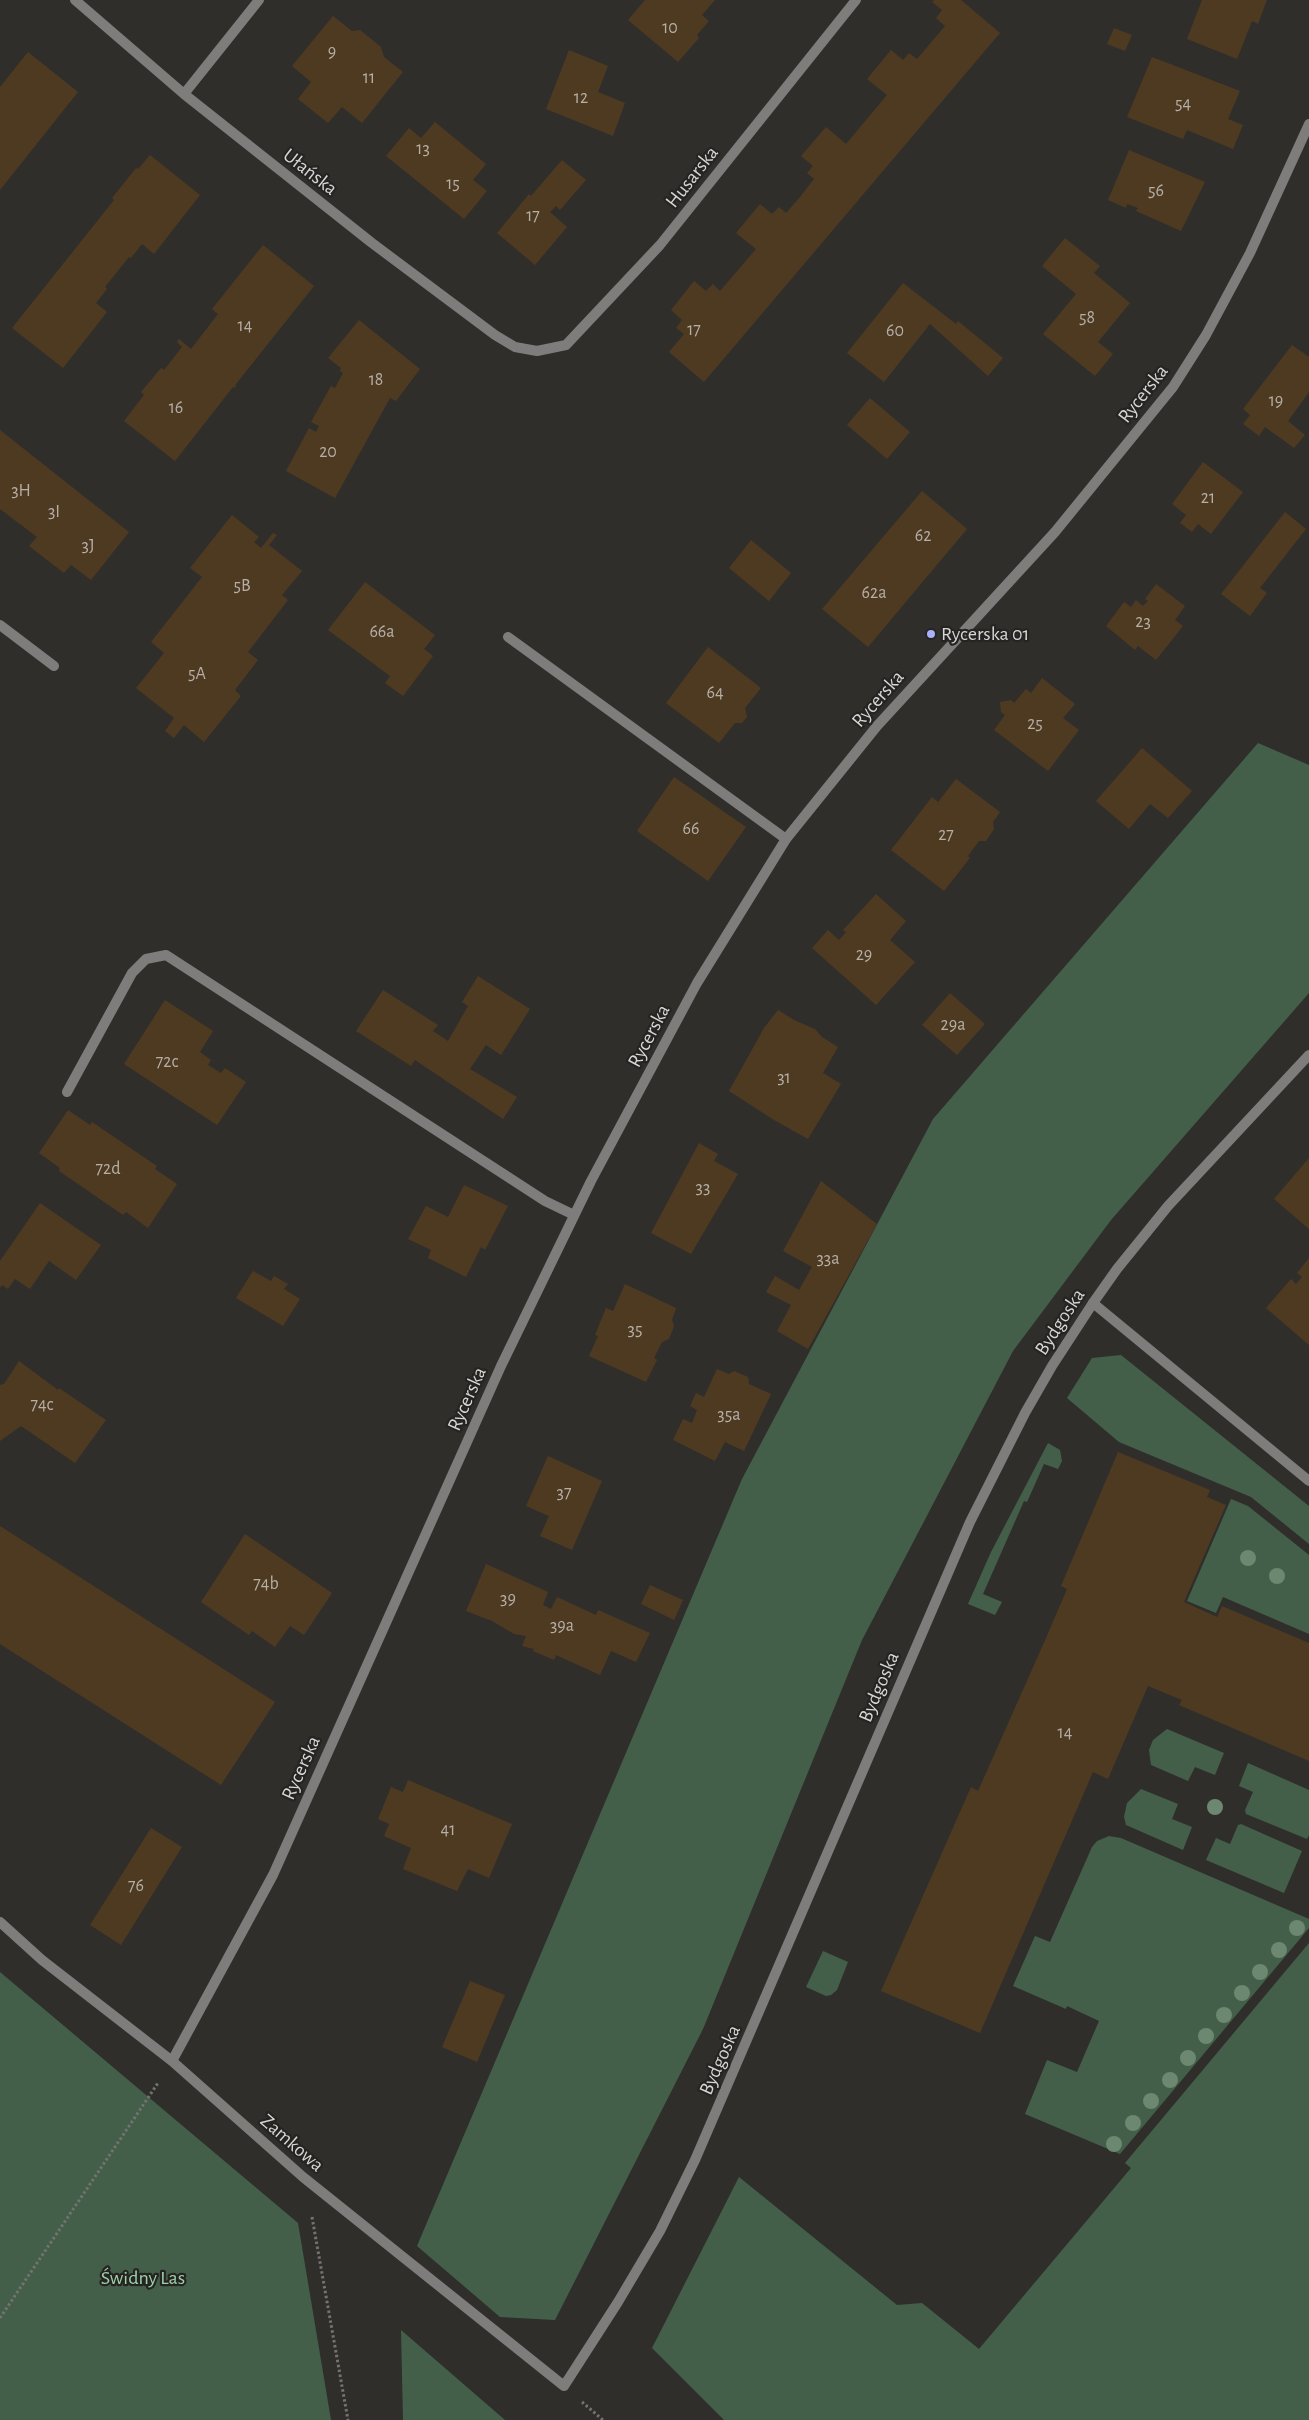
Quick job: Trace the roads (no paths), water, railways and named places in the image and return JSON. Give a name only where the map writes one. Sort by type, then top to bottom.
[{"type":"street","name":"Ułańska","points":[[75,0],[184,94],[349,225],[495,335],[515,347],[537,351]]},
{"type":"street","points":[[184,94],[259,0]]},
{"type":"street","name":"Husarska","points":[[537,351],[566,345],[660,245],[856,0]]},
{"type":"street","name":"Rycerska","points":[[172,2061],[273,1875],[501,1366],[574,1215],[698,982],[786,839],[877,726],[1055,532],[1172,387],[1206,335],[1250,253],[1309,124]]},
{"type":"street","points":[[0,625],[54,666]]},
{"type":"street","points":[[508,637],[786,839]]},
{"type":"street","points":[[67,1092],[132,974],[146,959],[166,955],[545,1200],[574,1215]]},
{"type":"street","name":"Bydgoska","points":[[564,2386],[651,2247],[695,2160],[970,1522],[1025,1413],[1093,1302],[1168,1206],[1309,1055]]},
{"type":"street","points":[[1093,1302],[1309,1481]]},
{"type":"street","name":"Zamkowa","points":[[0,1922],[42,1960],[172,2061],[303,2177],[564,2386]]},
{"type":"place","name":"Rycerska 01","points":[[931,634]]},
{"type":"park label","name":"Świdny Las","points":[[143,2278]]}]
